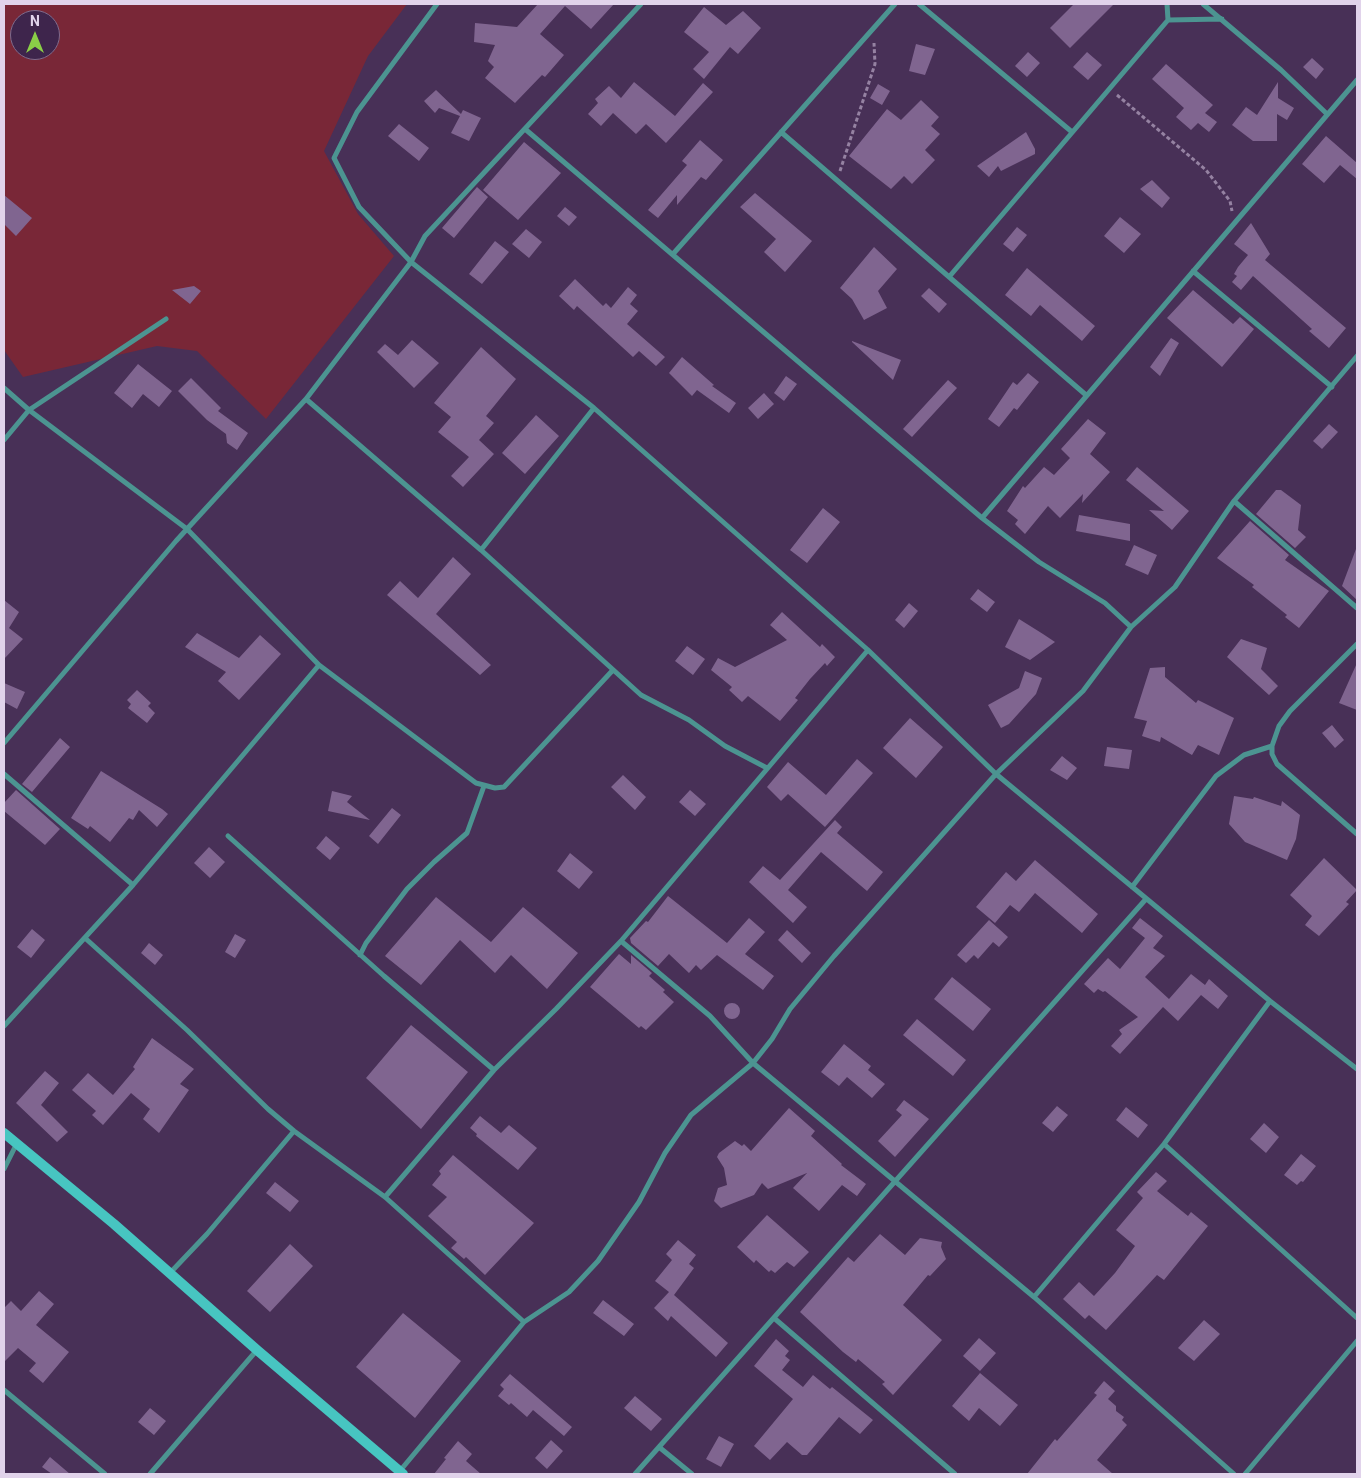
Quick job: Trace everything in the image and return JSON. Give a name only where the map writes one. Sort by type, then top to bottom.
[{"type":"street","points":[[437,4],[356,112],[334,158],[359,207],[411,262],[594,408],[868,650],[996,774],[1270,1001],[1357,1069]]},
{"type":"street","points":[[4,743],[187,529],[306,399],[411,262],[425,236],[642,4]]},
{"type":"street","points":[[673,254],[895,4]]},
{"type":"street","points":[[919,4],[1072,132]]},
{"type":"street","points":[[949,277],[1168,20],[1167,4]]},
{"type":"street","points":[[1203,4],[1327,114]]},
{"type":"street","points":[[1168,20],[1222,19]]},
{"type":"street","points":[[982,518],[1357,80]]},
{"type":"street","points":[[525,128],[982,518],[1039,562],[1105,603],[1131,628]]},
{"type":"street","points":[[781,132],[1086,396]]},
{"type":"street","points":[[1193,271],[1332,387]]},
{"type":"street","points":[[4,440],[29,410],[166,319]]},
{"type":"street","points":[[4,1133],[114,1224],[169,1274],[400,1473],[524,1322],[569,1292],[598,1261],[639,1202],[664,1153],[681,1128],[701,1106],[752,1063],[772,1039],[790,1009],[834,956],[996,774],[1083,691],[1131,628],[1184,577],[1234,501],[1357,356]]},
{"type":"street","points":[[4,388],[29,410],[187,529],[319,665],[466,779],[484,786],[504,788],[613,670]]},
{"type":"street","points":[[306,399],[481,550],[642,695],[690,720],[725,746],[767,768]]},
{"type":"street","points":[[481,550],[594,408]]},
{"type":"street","points":[[1234,501],[1357,608]]},
{"type":"street","points":[[1357,644],[1290,711],[1279,726],[1272,746],[1272,754],[1276,764],[1357,834]]},
{"type":"street","points":[[385,1197],[494,1070],[621,941],[868,650]]},
{"type":"street","points":[[4,1026],[133,886],[319,665]]},
{"type":"street","points":[[1132,887],[1216,776],[1244,755],[1272,746]]},
{"type":"street","points":[[4,774],[133,886]]},
{"type":"street","points":[[360,955],[366,943],[407,890],[434,862],[467,833],[484,786]]},
{"type":"street","points":[[228,836],[360,955],[494,1070]]},
{"type":"street","points":[[636,1474],[1146,899]]},
{"type":"street","points":[[85,938],[294,1131],[385,1197],[524,1322]]},
{"type":"street","points":[[621,941],[710,1016],[752,1063],[1034,1296],[1234,1474]]},
{"type":"street","points":[[1034,1296],[1164,1144],[1270,1001]]},
{"type":"street","points":[[169,1274],[206,1234],[294,1131]]},
{"type":"street","points":[[4,1169],[17,1144]]},
{"type":"street","points":[[1164,1144],[1357,1318]]},
{"type":"street","points":[[774,1318],[955,1474]]},
{"type":"street","points":[[1245,1474],[1357,1341]]},
{"type":"street","points":[[150,1474],[257,1350]]},
{"type":"street","points":[[4,1390],[105,1474]]},
{"type":"street","points":[[660,1447],[692,1474]]},
{"type":"path","points":[[836,181],[864,103],[875,64],[873,28]]},
{"type":"path","points":[[1109,88],[1206,170],[1230,200],[1234,222]]},
{"type":"shaded area","points":[[4,4],[407,4],[368,56],[324,151],[358,214],[394,256],[266,419],[197,351],[157,346],[23,377],[4,350]]},
{"type":"building","points":[[538,4],[614,4],[591,29],[565,6],[540,34],[564,55],[545,77],[542,75],[515,103],[485,78],[494,67],[488,61],[495,45],[474,42],[475,23],[517,27]]},
{"type":"building","points":[[1074,4],[1114,4],[1070,48],[1050,28]]},
{"type":"building","points":[[704,7],[726,25],[743,11],[761,28],[738,54],[730,47],[704,79],[693,69],[709,52],[684,32]]},
{"type":"building","points":[[916,44],[935,49],[925,75],[909,71]]},
{"type":"building","points":[[1028,52],[1040,63],[1027,77],[1015,66]]},
{"type":"building","points":[[1087,52],[1102,65],[1088,80],[1073,67]]},
{"type":"building","points":[[1312,58],[1324,69],[1316,79],[1303,67]]},
{"type":"building","points":[[1166,64],[1213,105],[1205,113],[1217,122],[1209,132],[1198,123],[1191,130],[1176,117],[1184,108],[1152,79]]},
{"type":"building","points":[[634,82],[675,116],[703,83],[713,92],[666,143],[646,124],[636,134],[613,113],[601,126],[588,114],[598,103],[595,99],[609,86],[621,98]]},
{"type":"building","points":[[1278,82],[1278,98],[1294,108],[1287,120],[1277,114],[1277,141],[1253,141],[1232,125],[1246,107],[1257,115]]},
{"type":"building","points":[[878,84],[890,91],[882,105],[870,98]]},
{"type":"building","points":[[436,90],[461,114],[463,110],[481,118],[469,141],[451,133],[460,116],[439,108],[435,113],[424,101]]},
{"type":"building","points":[[921,100],[939,117],[931,126],[940,134],[925,150],[935,160],[912,184],[904,176],[891,189],[849,156],[887,109],[901,120]]},
{"type":"building","points":[[399,124],[429,148],[419,161],[388,136]]},
{"type":"building","points":[[1026,132],[1035,149],[1035,154],[1001,171],[998,166],[989,177],[977,166]]},
{"type":"building","points":[[1326,136],[1357,163],[1357,179],[1340,165],[1324,183],[1302,164]]},
{"type":"building","points":[[700,140],[723,160],[706,180],[701,177],[677,205],[677,195],[658,218],[648,210],[687,165],[682,161]]},
{"type":"building","points":[[524,142],[561,173],[518,220],[483,190]]},
{"type":"building","points":[[1152,180],[1170,198],[1162,208],[1140,189]]},
{"type":"building","points":[[477,187],[488,197],[454,238],[442,228]]},
{"type":"building","points":[[755,193],[812,241],[785,272],[764,252],[776,239],[740,207]]},
{"type":"building","points":[[4,195],[32,218],[16,236],[4,224]]},
{"type":"building","points":[[565,207],[577,217],[569,226],[557,216]]},
{"type":"building","points":[[1120,217],[1141,234],[1124,253],[1104,236]]},
{"type":"building","points":[[1251,223],[1270,254],[1265,260],[1346,328],[1329,348],[1309,331],[1312,329],[1253,276],[1241,290],[1232,282],[1237,276],[1234,274],[1238,267],[1248,255],[1234,244]]},
{"type":"building","points":[[1017,227],[1027,235],[1013,252],[1003,244]]},
{"type":"building","points":[[526,229],[542,242],[529,258],[512,244]]},
{"type":"building","points":[[495,241],[509,252],[482,284],[469,274]]},
{"type":"building","points":[[874,247],[897,269],[878,291],[887,308],[864,320],[852,299],[840,288]]},
{"type":"building","points":[[1027,268],[1095,326],[1082,341],[1040,305],[1031,316],[1005,295]]},
{"type":"building","points":[[575,279],[603,306],[606,303],[611,308],[628,287],[637,295],[630,304],[638,311],[627,324],[665,357],[656,366],[639,351],[633,357],[577,306],[574,310],[559,296]]},
{"type":"building","points":[[194,286],[201,291],[190,304],[172,290]]},
{"type":"building","points":[[929,288],[947,304],[939,313],[921,296]]},
{"type":"building","points":[[1193,290],[1233,324],[1240,317],[1254,329],[1222,367],[1167,318]]},
{"type":"building","points":[[1171,338],[1179,343],[1160,376],[1150,367]]},
{"type":"building","points":[[412,340],[439,363],[414,388],[377,352],[385,344],[398,355]]},
{"type":"building","points":[[852,342],[901,360],[893,380]]},
{"type":"building","points":[[481,347],[516,379],[486,416],[494,423],[479,440],[494,454],[463,487],[451,476],[469,457],[438,432],[451,417],[434,403]]},
{"type":"building","points":[[682,357],[714,385],[712,386],[736,403],[729,413],[697,390],[692,396],[669,373]]},
{"type":"building","points":[[138,364],[172,391],[159,407],[143,394],[132,408],[114,393]]},
{"type":"building","points":[[1028,373],[1039,382],[1017,410],[1014,408],[999,427],[988,419],[1013,382],[1017,385]]},
{"type":"building","points":[[786,376],[797,384],[784,401],[774,393]]},
{"type":"building","points":[[191,378],[221,408],[218,411],[248,433],[237,450],[227,443],[226,434],[207,420],[178,391]]},
{"type":"building","points":[[948,380],[957,388],[912,437],[903,429]]},
{"type":"building","points":[[764,393],[774,404],[758,419],[748,408]]},
{"type":"building","points":[[536,415],[559,436],[525,474],[502,453]]},
{"type":"building","points":[[1088,419],[1106,433],[1090,454],[1110,472],[1082,503],[1083,494],[1060,518],[1048,506],[1025,534],[1015,524],[1018,520],[1007,511],[1023,486],[1025,488],[1044,467],[1054,475],[1070,458],[1061,449]]},
{"type":"building","points":[[1329,424],[1338,432],[1322,449],[1313,441]]},
{"type":"building","points":[[1137,467],[1189,511],[1172,530],[1149,510],[1164,511],[1126,480]]},
{"type":"building","points":[[1276,490],[1281,490],[1301,505],[1298,530],[1306,537],[1295,548],[1256,514]]},
{"type":"building","points":[[823,508],[840,522],[807,563],[790,550]]},
{"type":"building","points":[[1079,515],[1130,524],[1130,541],[1076,531]]},
{"type":"building","points":[[1250,521],[1289,555],[1285,560],[1329,591],[1299,628],[1285,617],[1287,615],[1252,587],[1254,585],[1217,558]]},
{"type":"building","points":[[1134,545],[1157,555],[1148,575],[1125,565]]},
{"type":"building","points":[[1357,550],[1357,600],[1342,586]]},
{"type":"building","points":[[453,557],[471,574],[436,614],[491,665],[480,675],[387,595],[400,581],[418,598]]},
{"type":"building","points":[[978,589],[995,602],[987,612],[970,599]]},
{"type":"building","points":[[4,600],[19,612],[9,628],[23,639],[4,659]]},
{"type":"building","points":[[909,603],[918,611],[904,628],[895,620]]},
{"type":"building","points":[[782,612],[820,647],[822,644],[835,657],[827,666],[825,663],[810,679],[795,698],[798,700],[780,721],[748,696],[742,702],[729,690],[732,687],[711,670],[718,658],[735,667],[787,640],[770,625]]},
{"type":"building","points":[[1019,619],[1055,642],[1030,660],[1005,647]]},
{"type":"building","points":[[197,633],[239,658],[260,635],[281,654],[239,700],[218,681],[226,672],[185,647]]},
{"type":"building","points":[[1241,639],[1267,648],[1261,669],[1278,686],[1269,695],[1227,657]]},
{"type":"building","points":[[687,646],[705,659],[693,675],[675,661]]},
{"type":"building","points":[[1357,663],[1357,710],[1339,703]]},
{"type":"building","points":[[1165,667],[1165,677],[1196,703],[1198,700],[1234,718],[1219,755],[1198,745],[1192,755],[1161,737],[1160,742],[1142,736],[1147,721],[1134,718],[1150,668]]},
{"type":"building","points":[[1025,671],[1042,678],[1036,694],[1009,724],[1001,728],[988,705],[1019,688]]},
{"type":"building","points":[[4,683],[25,692],[17,709],[4,702]]},
{"type":"building","points":[[137,690],[151,703],[148,706],[155,713],[147,723],[128,708],[131,704],[127,700]]},
{"type":"building","points":[[910,718],[943,747],[916,778],[883,748]]},
{"type":"building","points":[[1332,725],[1344,740],[1335,748],[1322,733]]},
{"type":"building","points":[[60,738],[70,747],[32,792],[22,784]]},
{"type":"building","points":[[1107,747],[1132,750],[1129,769],[1104,766]]},
{"type":"building","points":[[1062,756],[1077,768],[1067,780],[1050,770]]},
{"type":"building","points":[[857,759],[873,773],[825,827],[788,794],[781,801],[767,787],[788,762],[826,795]]},
{"type":"building","points":[[101,771],[168,814],[157,827],[139,810],[133,820],[129,818],[110,842],[90,826],[88,829],[71,818]]},
{"type":"building","points":[[623,775],[646,797],[635,810],[611,787]]},
{"type":"building","points":[[16,790],[60,829],[45,845],[4,811],[4,803]]},
{"type":"building","points":[[690,790],[706,804],[695,816],[679,802]]},
{"type":"building","points":[[332,791],[352,796],[347,802],[370,820],[328,811]]},
{"type":"building","points":[[1234,796],[1253,799],[1254,797],[1281,806],[1282,801],[1300,815],[1296,839],[1287,860],[1245,842],[1229,824]]},
{"type":"building","points":[[392,808],[401,815],[378,844],[369,836]]},
{"type":"building","points":[[835,820],[842,827],[837,833],[883,872],[867,891],[821,852],[788,890],[807,907],[793,923],[749,882],[763,866],[780,880]]},
{"type":"building","points":[[326,836],[340,848],[330,860],[316,848]]},
{"type":"building","points":[[209,847],[225,862],[210,878],[194,863]]},
{"type":"building","points":[[570,853],[593,872],[579,889],[557,871]]},
{"type":"building","points":[[1324,858],[1357,890],[1346,902],[1349,904],[1319,936],[1305,925],[1312,916],[1290,895]]},
{"type":"building","points":[[1035,860],[1098,914],[1082,933],[1035,893],[1019,912],[1010,905],[995,923],[976,907],[1006,872],[1016,881]]},
{"type":"building","points":[[668,896],[727,943],[749,918],[765,932],[745,954],[774,976],[763,990],[717,955],[701,970],[696,965],[689,973],[669,954],[658,966],[631,943],[630,938],[646,921],[648,922]]},
{"type":"building","points":[[436,897],[491,942],[523,907],[578,953],[547,989],[511,955],[495,973],[460,940],[421,985],[385,956]]},
{"type":"building","points":[[1140,918],[1163,936],[1153,948],[1165,956],[1145,977],[1169,999],[1191,974],[1205,985],[1209,979],[1228,996],[1218,1009],[1201,995],[1178,1021],[1163,1007],[1120,1054],[1111,1046],[1122,1034],[1119,1030],[1138,1017],[1105,991],[1103,992],[1098,989],[1094,993],[1084,984],[1108,958],[1120,969],[1145,938],[1132,928]]},
{"type":"building","points":[[989,920],[1008,937],[999,947],[993,942],[978,959],[974,955],[966,963],[957,955]]},
{"type":"building","points":[[32,929],[45,940],[31,958],[17,947]]},
{"type":"building","points":[[787,930],[811,953],[802,963],[778,940]]},
{"type":"building","points":[[235,934],[246,940],[235,958],[225,952]]},
{"type":"building","points":[[149,943],[163,955],[155,965],[141,953]]},
{"type":"building","points":[[619,954],[631,964],[631,955],[652,973],[649,976],[665,990],[663,992],[674,1002],[646,1030],[641,1026],[639,1028],[590,987]]},
{"type":"building","points":[[952,977],[991,1009],[973,1031],[934,999]]},
{"type":"building","points":[[729,1003],[735,1003],[740,1008],[738,1017],[729,1019],[724,1014],[724,1008]]},
{"type":"building","points":[[917,1019],[966,1060],[953,1076],[903,1035]]},
{"type":"building","points":[[411,1025],[468,1072],[421,1129],[366,1078]]},
{"type":"building","points":[[152,1038],[194,1069],[180,1084],[189,1090],[159,1133],[143,1119],[150,1109],[131,1093],[103,1125],[92,1115],[96,1111],[72,1090],[88,1073],[113,1095],[135,1069],[133,1067]]},
{"type":"building","points":[[844,1044],[871,1066],[868,1070],[885,1084],[872,1098],[847,1077],[839,1086],[821,1072]]},
{"type":"building","points":[[45,1071],[59,1083],[41,1105],[68,1132],[57,1142],[16,1103]]},
{"type":"building","points":[[904,1100],[929,1119],[895,1157],[878,1141],[902,1115],[896,1110]]},
{"type":"building","points":[[1057,1106],[1068,1115],[1053,1132],[1042,1123]]},
{"type":"building","points":[[1126,1107],[1148,1125],[1138,1138],[1116,1120]]},
{"type":"building","points":[[789,1108],[815,1131],[811,1136],[841,1165],[866,1184],[857,1196],[842,1185],[819,1211],[793,1188],[807,1173],[768,1189],[762,1183],[754,1195],[721,1208],[714,1201],[718,1188],[727,1185],[724,1168],[717,1157],[719,1153],[735,1141],[742,1146],[744,1144],[751,1151]]},
{"type":"building","points":[[480,1116],[501,1133],[509,1125],[537,1148],[518,1170],[476,1136],[477,1134],[470,1128]]},
{"type":"building","points":[[1264,1123],[1279,1137],[1266,1153],[1250,1139]]},
{"type":"building","points":[[1301,1154],[1316,1166],[1303,1182],[1301,1181],[1297,1185],[1284,1175]]},
{"type":"building","points":[[453,1155],[534,1223],[485,1275],[466,1257],[464,1259],[451,1248],[457,1242],[428,1216],[447,1197],[432,1185],[441,1174],[439,1171]]},
{"type":"building","points":[[1156,1172],[1167,1181],[1157,1191],[1188,1216],[1191,1212],[1208,1226],[1164,1280],[1157,1275],[1106,1330],[1089,1315],[1085,1319],[1063,1299],[1079,1282],[1094,1296],[1115,1273],[1135,1246],[1116,1230],[1143,1198],[1137,1192]]},
{"type":"building","points":[[275,1182],[299,1201],[290,1212],[266,1193]]},
{"type":"building","points":[[767,1215],[809,1252],[794,1267],[787,1262],[775,1273],[771,1270],[769,1272],[756,1260],[754,1263],[737,1247]]},
{"type":"building","points":[[880,1234],[905,1255],[920,1238],[942,1242],[941,1247],[946,1259],[930,1276],[928,1275],[903,1305],[942,1340],[893,1395],[882,1384],[885,1382],[858,1359],[856,1362],[843,1352],[800,1312],[848,1257],[854,1262]]},
{"type":"building","points":[[678,1240],[696,1255],[689,1264],[694,1268],[674,1295],[728,1343],[716,1357],[671,1316],[668,1321],[654,1308],[669,1292],[655,1281],[672,1260],[666,1254]]},
{"type":"building","points":[[290,1244],[313,1266],[270,1312],[247,1291]]},
{"type":"building","points":[[39,1291],[54,1304],[36,1325],[69,1352],[43,1383],[29,1371],[36,1363],[18,1348],[4,1362],[4,1308],[11,1301],[21,1311]]},
{"type":"building","points":[[603,1300],[634,1324],[624,1336],[593,1313]]},
{"type":"building","points":[[403,1313],[461,1361],[415,1418],[356,1367]]},
{"type":"building","points":[[1204,1320],[1220,1334],[1194,1361],[1178,1348]]},
{"type":"building","points":[[979,1338],[996,1353],[980,1371],[963,1356]]},
{"type":"building","points":[[776,1339],[789,1351],[785,1356],[790,1360],[782,1370],[803,1387],[813,1375],[830,1389],[832,1387],[873,1420],[860,1434],[839,1417],[807,1455],[802,1455],[787,1442],[770,1460],[754,1446],[793,1399],[754,1366]]},
{"type":"building","points":[[980,1373],[1018,1405],[1000,1426],[979,1408],[969,1421],[952,1406]]},
{"type":"building","points":[[510,1374],[572,1427],[564,1436],[533,1410],[527,1417],[511,1403],[509,1405],[498,1396],[504,1389],[500,1385]]},
{"type":"building","points":[[1104,1381],[1115,1391],[1108,1399],[1116,1406],[1116,1411],[1124,1417],[1122,1420],[1127,1425],[1097,1460],[1113,1474],[1027,1474],[1055,1439],[1057,1441],[1097,1395],[1094,1393]]},
{"type":"building","points":[[635,1396],[662,1419],[651,1431],[624,1408]]},
{"type":"building","points":[[150,1408],[166,1421],[154,1435],[138,1422]]},
{"type":"building","points":[[719,1436],[734,1444],[721,1467],[706,1459]]},
{"type":"building","points":[[551,1440],[563,1451],[547,1469],[535,1458]]},
{"type":"building","points":[[458,1441],[472,1454],[466,1461],[481,1474],[434,1474],[446,1459],[444,1458]]},
{"type":"building","points":[[50,1457],[70,1474],[52,1474],[42,1467]]}]
